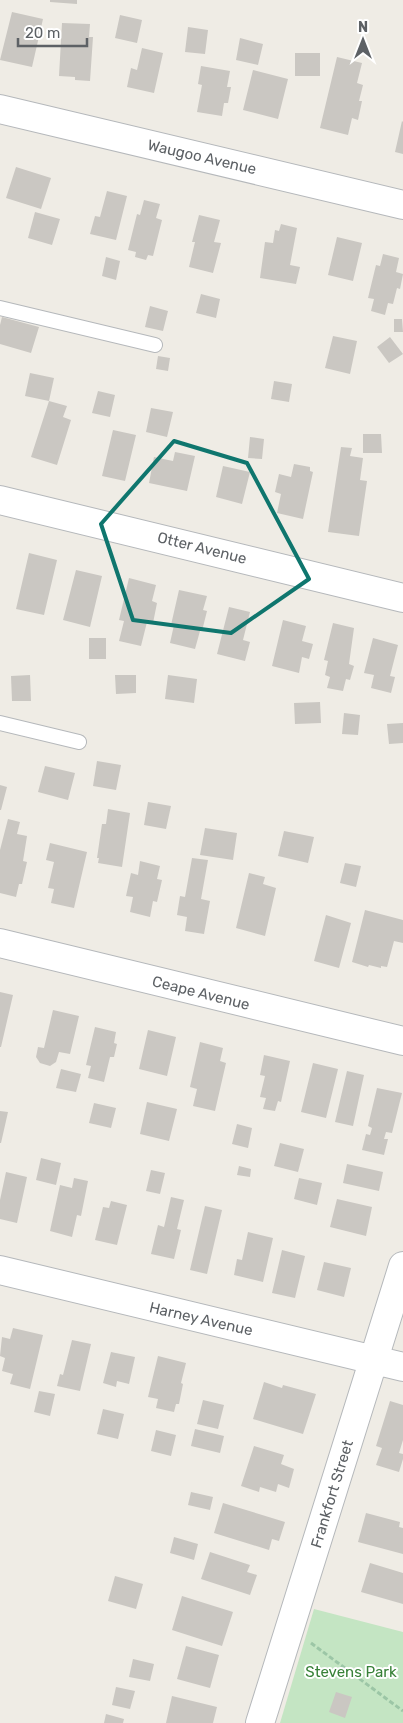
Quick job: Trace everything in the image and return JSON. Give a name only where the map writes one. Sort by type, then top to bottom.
[{"type":"street","name":"Waugoo Avenue","points":[[0,109],[403,205]]},
{"type":"street","name":"Otter Avenue","points":[[0,500],[403,598]]},
{"type":"street","name":"Ceape Avenue","points":[[0,943],[403,1041]]},
{"type":"street","name":"Frankfort Street","points":[[260,1723],[403,1266]]},
{"type":"street","name":"Harney Avenue","points":[[0,1270],[403,1367]]},
{"type":"lane","points":[[0,308],[155,345]]},
{"type":"lane","points":[[0,723],[78,742]]},
{"type":"path","points":[[290,1626],[403,1711]]},
{"type":"highlighted area","points":[[174,441],[247,463],[309,579],[231,633],[133,620],[101,524]]},
{"type":"green space","name":"Stevens Park","points":[[314,1609],[403,1632],[403,1723],[280,1723]]},
{"type":"building","points":[[50,0],[77,0],[77,4],[50,2]]},
{"type":"building","points":[[12,12],[43,19],[32,67],[0,60]]},
{"type":"building","points":[[120,15],[142,20],[137,43],[115,38]]},
{"type":"building","points":[[62,23],[90,24],[89,37],[93,37],[90,81],[75,80],[75,77],[59,76]]},
{"type":"building","points":[[188,27],[208,30],[205,54],[185,52]]},
{"type":"building","points":[[240,38],[263,44],[258,65],[236,60]]},
{"type":"building","points":[[142,48],[163,53],[154,93],[127,87],[131,68],[137,70]]},
{"type":"building","points":[[295,53],[320,53],[320,76],[295,76]]},
{"type":"building","points":[[337,57],[362,63],[357,83],[363,85],[359,101],[362,101],[358,120],[352,118],[348,135],[320,128]]},
{"type":"building","points":[[201,66],[230,71],[227,87],[231,87],[228,103],[224,103],[222,116],[197,112],[202,85],[198,84]]},
{"type":"building","points":[[253,70],[288,79],[278,119],[243,110]]},
{"type":"building","points":[[403,122],[403,154],[395,152]]},
{"type":"building","points":[[16,167],[51,178],[41,209],[6,198]]},
{"type":"building","points":[[107,191],[127,196],[116,240],[90,234],[95,216],[100,217]]},
{"type":"building","points":[[144,200],[160,204],[156,218],[162,220],[153,256],[148,255],[146,260],[135,257],[136,252],[128,250],[137,214],[140,215]]},
{"type":"building","points":[[35,212],[60,219],[52,245],[28,238]]},
{"type":"building","points":[[199,215],[220,220],[214,242],[221,243],[213,273],[189,267],[195,242],[192,242]]},
{"type":"building","points":[[281,224],[297,228],[290,265],[300,267],[296,284],[260,278],[265,242],[273,243],[275,230],[279,231]]},
{"type":"building","points":[[337,237],[362,243],[353,281],[328,275]]},
{"type":"building","points":[[383,254],[399,258],[396,272],[403,274],[400,289],[397,288],[393,304],[388,303],[385,315],[371,311],[374,299],[368,298],[376,265],[380,266]]},
{"type":"building","points":[[106,257],[120,261],[116,280],[102,276]]},
{"type":"building","points":[[201,294],[220,299],[216,318],[196,313]]},
{"type":"building","points":[[150,306],[168,311],[163,331],[145,327]]},
{"type":"building","points":[[2,317],[39,327],[31,353],[0,344]]},
{"type":"building","points":[[394,319],[402,319],[403,332],[394,332]]},
{"type":"building","points":[[333,336],[357,341],[350,374],[325,368]]},
{"type":"building","points":[[390,337],[403,354],[389,363],[377,347]]},
{"type":"building","points":[[158,356],[170,358],[168,371],[156,369]]},
{"type":"building","points":[[30,373],[54,378],[49,401],[25,396]]},
{"type":"building","points":[[274,381],[292,384],[289,402],[271,399]]},
{"type":"building","points":[[98,391],[115,395],[110,417],[92,413]]},
{"type":"building","points":[[49,401],[67,406],[63,417],[71,420],[57,465],[31,457]]},
{"type":"building","points":[[151,408],[173,412],[167,437],[146,432]]},
{"type":"building","points":[[113,430],[136,435],[125,481],[102,476]]},
{"type":"building","points":[[363,434],[381,434],[382,453],[363,453]]},
{"type":"building","points":[[250,437],[264,439],[262,459],[248,458]]},
{"type":"building","points":[[341,447],[352,448],[350,456],[363,458],[360,480],[367,481],[359,536],[328,532]]},
{"type":"building","points":[[175,452],[195,456],[187,491],[149,483],[154,457],[173,461]]},
{"type":"building","points":[[294,464],[310,467],[310,471],[313,472],[303,519],[277,513],[281,494],[275,492],[279,474],[291,477]]},
{"type":"building","points":[[223,466],[250,472],[242,504],[216,497]]},
{"type":"building","points":[[29,553],[57,560],[44,615],[16,609]]},
{"type":"building","points":[[76,570],[102,576],[90,627],[63,620]]},
{"type":"building","points":[[129,578],[156,585],[152,601],[157,603],[153,623],[147,622],[141,646],[119,641],[124,621],[119,620]]},
{"type":"building","points":[[179,590],[207,596],[203,610],[207,611],[195,649],[170,643],[174,625],[171,625]]},
{"type":"building","points":[[229,607],[250,612],[243,640],[250,642],[245,661],[217,654]]},
{"type":"building","points":[[283,620],[306,626],[302,641],[313,644],[309,659],[302,657],[299,673],[272,666]]},
{"type":"building","points":[[333,623],[354,628],[349,664],[354,666],[350,680],[346,679],[343,691],[327,688],[330,677],[325,675],[328,661],[324,660]]},
{"type":"building","points":[[89,638],[106,638],[106,659],[89,659]]},
{"type":"building","points":[[373,638],[398,645],[390,676],[395,677],[391,693],[371,688],[374,675],[364,673]]},
{"type":"building","points":[[30,675],[31,701],[12,701],[11,676]]},
{"type":"building","points":[[115,675],[136,675],[136,693],[116,694]]},
{"type":"building","points":[[168,675],[197,679],[194,703],[165,699]]},
{"type":"building","points":[[320,702],[321,723],[295,724],[294,703]]},
{"type":"building","points":[[344,713],[360,715],[358,735],[342,734]]},
{"type":"building","points":[[403,723],[403,743],[389,744],[387,724]]},
{"type":"building","points":[[97,761],[121,765],[116,790],[93,786]]},
{"type":"building","points":[[45,766],[75,773],[68,800],[38,792]]},
{"type":"building","points":[[0,785],[7,787],[1,810],[0,810]]},
{"type":"building","points":[[148,802],[171,806],[166,829],[144,825]]},
{"type":"building","points":[[108,809],[130,813],[122,867],[98,863],[99,858],[97,858],[102,824],[106,824]]},
{"type":"building","points":[[8,819],[20,822],[17,834],[27,836],[23,861],[27,862],[22,884],[19,884],[16,897],[0,893],[0,850]]},
{"type":"building","points":[[205,828],[237,833],[233,860],[200,855]]},
{"type":"building","points":[[284,831],[314,837],[308,863],[278,856]]},
{"type":"building","points":[[50,843],[87,852],[74,908],[51,903],[54,889],[48,888],[54,862],[46,860]]},
{"type":"building","points":[[192,858],[208,860],[201,899],[210,901],[204,934],[185,931],[187,917],[177,915],[180,896],[185,897]]},
{"type":"building","points":[[140,861],[160,866],[157,879],[162,880],[157,902],[153,901],[150,917],[130,912],[133,897],[126,896],[131,873],[138,875]]},
{"type":"building","points":[[345,863],[361,866],[356,887],[340,883]]},
{"type":"building","points":[[249,873],[265,877],[263,884],[276,888],[265,936],[236,928]]},
{"type":"building","points":[[365,910],[403,920],[403,943],[394,941],[387,967],[381,966],[381,968],[369,965],[368,967],[352,962]]},
{"type":"building","points":[[326,915],[351,923],[339,968],[314,961]]},
{"type":"building","points":[[0,992],[13,995],[1,1047],[0,1047]]},
{"type":"building","points":[[53,1010],[79,1016],[70,1054],[59,1052],[56,1062],[50,1066],[40,1063],[36,1057],[38,1047],[44,1048]]},
{"type":"building","points":[[95,1027],[116,1032],[114,1043],[117,1044],[114,1057],[110,1057],[104,1082],[88,1078],[91,1066],[86,1065]]},
{"type":"building","points":[[148,1030],[176,1037],[167,1076],[139,1069]]},
{"type":"building","points":[[200,1042],[223,1048],[220,1061],[226,1063],[215,1111],[193,1106],[197,1089],[190,1087]]},
{"type":"building","points":[[264,1055],[290,1061],[281,1102],[278,1101],[275,1111],[263,1109],[266,1098],[260,1097],[265,1076],[260,1075]]},
{"type":"building","points":[[313,1063],[338,1069],[326,1118],[301,1112]]},
{"type":"building","points":[[61,1069],[81,1074],[76,1092],[56,1088]]},
{"type":"building","points":[[347,1071],[364,1075],[353,1126],[335,1122]]},
{"type":"building","points":[[377,1088],[402,1093],[392,1133],[386,1132],[384,1139],[388,1139],[384,1155],[362,1150],[366,1134],[370,1135],[372,1128],[368,1126]]},
{"type":"building","points":[[147,1102],[177,1109],[169,1141],[140,1134]]},
{"type":"building","points":[[94,1103],[116,1108],[111,1128],[89,1123]]},
{"type":"building","points":[[0,1111],[8,1112],[1,1143],[0,1143]]},
{"type":"building","points":[[237,1124],[252,1128],[248,1148],[232,1144]]},
{"type":"building","points":[[280,1143],[304,1149],[298,1172],[274,1166]]},
{"type":"building","points":[[41,1158],[61,1163],[56,1185],[36,1180]]},
{"type":"building","points":[[347,1164],[383,1172],[379,1191],[343,1183]]},
{"type":"building","points":[[239,1166],[251,1169],[250,1177],[237,1175]]},
{"type":"building","points":[[151,1170],[165,1173],[160,1194],[146,1191]]},
{"type":"building","points":[[6,1172],[27,1177],[17,1223],[0,1219],[0,1200]]},
{"type":"building","points":[[74,1178],[88,1181],[81,1216],[77,1215],[72,1237],[50,1231],[60,1185],[72,1188]]},
{"type":"building","points":[[299,1178],[322,1183],[317,1205],[294,1199]]},
{"type":"building","points":[[171,1197],[184,1200],[177,1229],[181,1230],[174,1259],[151,1254],[158,1225],[164,1227]]},
{"type":"building","points":[[337,1199],[372,1207],[366,1236],[330,1227]]},
{"type":"building","points":[[111,1201],[127,1205],[117,1245],[95,1240],[103,1207],[109,1208]]},
{"type":"building","points":[[205,1206],[222,1210],[207,1274],[190,1270]]},
{"type":"building","points":[[248,1232],[273,1238],[263,1282],[234,1275],[237,1259],[242,1260]]},
{"type":"building","points":[[282,1250],[305,1256],[295,1298],[272,1293]]},
{"type":"building","points":[[324,1262],[351,1268],[344,1297],[317,1290]]},
{"type":"building","points":[[13,1328],[43,1335],[30,1389],[10,1384],[13,1374],[2,1371],[5,1358],[0,1356],[2,1337],[10,1339]]},
{"type":"building","points":[[72,1340],[91,1344],[80,1391],[57,1386],[60,1374],[63,1375]]},
{"type":"building","points":[[111,1352],[135,1357],[129,1384],[117,1381],[116,1387],[103,1383]]},
{"type":"building","points":[[158,1356],[186,1363],[181,1383],[183,1384],[179,1404],[176,1404],[174,1412],[156,1408],[158,1399],[148,1397]]},
{"type":"building","points":[[264,1382],[282,1388],[283,1385],[316,1394],[303,1434],[253,1419]]},
{"type":"building","points":[[39,1391],[55,1394],[50,1416],[34,1412]]},
{"type":"building","points":[[203,1400],[224,1405],[218,1429],[197,1424]]},
{"type":"building","points":[[390,1401],[403,1405],[403,1440],[399,1453],[403,1454],[403,1459],[399,1472],[376,1465],[382,1448],[376,1446]]},
{"type":"building","points":[[103,1409],[124,1414],[118,1439],[97,1434]]},
{"type":"building","points":[[195,1429],[224,1436],[220,1453],[191,1446]]},
{"type":"building","points":[[156,1430],[176,1435],[171,1456],[151,1451]]},
{"type":"building","points":[[254,1446],[284,1455],[281,1464],[294,1469],[289,1488],[278,1484],[276,1492],[260,1487],[259,1492],[241,1486]]},
{"type":"building","points":[[191,1492],[213,1497],[210,1510],[188,1505]]},
{"type":"building","points":[[223,1503],[285,1522],[279,1541],[272,1539],[269,1550],[214,1533]]},
{"type":"building","points":[[366,1513],[400,1522],[399,1527],[403,1528],[403,1554],[358,1542]]},
{"type":"building","points":[[174,1537],[198,1544],[194,1560],[170,1553]]},
{"type":"building","points":[[210,1552],[250,1565],[247,1572],[257,1575],[250,1595],[201,1579]]},
{"type":"building","points":[[370,1563],[403,1573],[403,1604],[361,1592]]},
{"type":"building","points":[[115,1576],[143,1584],[136,1609],[108,1601]]},
{"type":"building","points":[[182,1596],[233,1612],[222,1646],[172,1630]]},
{"type":"building","points":[[186,1646],[219,1655],[210,1688],[177,1679]]},
{"type":"building","points":[[133,1659],[154,1664],[150,1681],[129,1677]]},
{"type":"building","points":[[116,1687],[135,1691],[130,1709],[112,1705]]},
{"type":"building","points":[[336,1692],[352,1697],[345,1718],[329,1712]]},
{"type":"building","points":[[172,1696],[217,1707],[213,1723],[166,1723]]},
{"type":"building","points":[[106,1714],[124,1719],[123,1723],[104,1723]]}]
